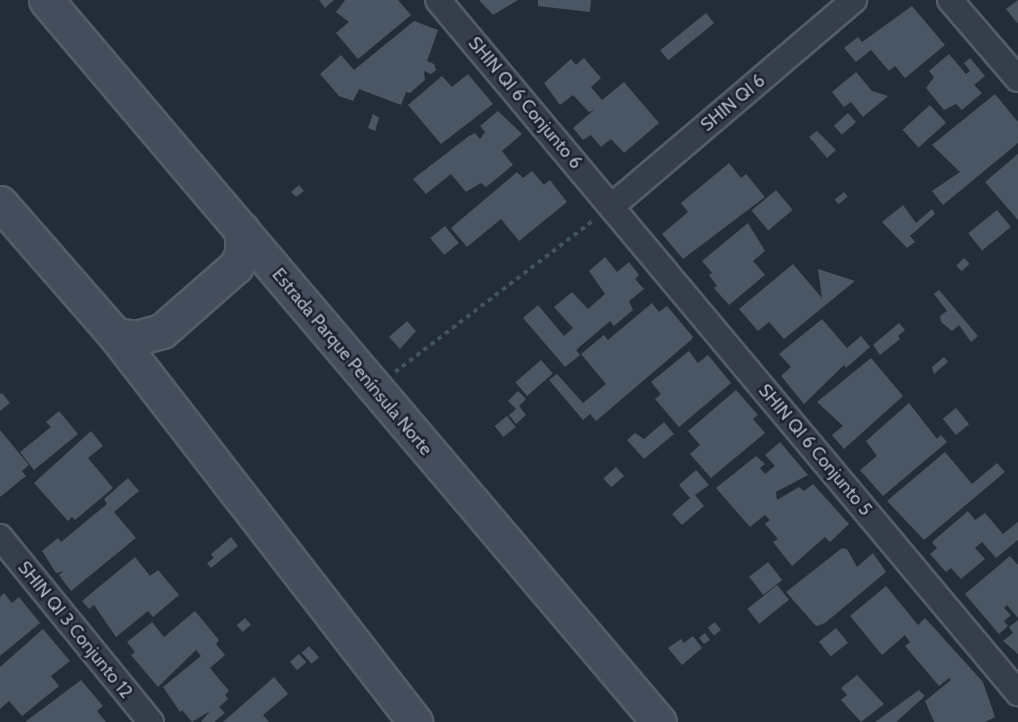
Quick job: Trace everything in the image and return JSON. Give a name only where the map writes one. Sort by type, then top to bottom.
[{"type":"main road","name":"Estrada Parque Península Norte","points":[[46,0],[373,388],[659,722]]},
{"type":"main road","points":[[0,203],[115,335],[415,722]]},
{"type":"main road","points":[[115,335],[136,338],[162,331],[236,266],[242,254],[242,230]]},
{"type":"street","name":"SHIN QI 6 Conjunto 6","points":[[438,0],[612,206]]},
{"type":"street","name":"SHIN QI 6","points":[[612,206],[854,0]]},
{"type":"street","points":[[950,0],[1018,79]]},
{"type":"street","name":"SHIN QI 6 Conjunto 5","points":[[612,206],[1018,693]]},
{"type":"street","name":"SHIN QI 3 Conjunto 12","points":[[0,537],[151,722]]},
{"type":"path","points":[[373,388],[612,206]]},
{"type":"building","points":[[319,0],[334,0],[325,8]]},
{"type":"building","points":[[345,0],[398,0],[411,15],[358,59],[336,33],[349,22],[336,12]]},
{"type":"building","points":[[479,0],[518,0],[493,15]]},
{"type":"building","points":[[538,0],[591,0],[590,12],[538,6]]},
{"type":"building","points":[[1018,0],[1018,24],[1006,9]]},
{"type":"building","points":[[912,6],[945,45],[905,78],[895,66],[889,71],[871,50],[856,62],[844,48],[858,37],[862,42]]},
{"type":"building","points":[[706,13],[714,23],[668,60],[660,50]]},
{"type":"building","points":[[414,21],[438,30],[427,61],[434,64],[436,70],[431,74],[424,71],[425,80],[410,93],[406,92],[401,105],[359,89],[353,101],[339,96],[320,74],[341,55],[354,70]]},
{"type":"building","points":[[949,54],[966,74],[970,71],[964,63],[970,58],[985,76],[974,85],[982,93],[962,110],[956,104],[944,110],[926,88],[934,77],[929,71]]},
{"type":"building","points":[[584,58],[601,78],[591,87],[602,100],[624,82],[659,123],[624,153],[611,139],[601,147],[591,135],[583,140],[573,128],[594,110],[589,112],[573,95],[560,105],[544,83],[571,59],[576,65]]},
{"type":"building","points":[[856,72],[872,91],[888,96],[863,117],[851,102],[844,107],[832,92]]},
{"type":"building","points":[[468,74],[493,104],[441,144],[408,105],[442,76],[452,87]]},
{"type":"building","points":[[995,94],[1018,122],[1018,143],[943,205],[932,191],[960,172],[932,145]]},
{"type":"building","points":[[930,105],[946,123],[919,148],[903,130]]},
{"type":"building","points":[[498,111],[522,134],[502,151],[513,165],[486,187],[481,183],[466,192],[451,174],[426,194],[413,179],[469,136],[475,133],[480,139],[485,132],[480,126]]},
{"type":"building","points":[[848,113],[856,122],[842,135],[834,126]]},
{"type":"building","points":[[373,114],[379,118],[375,131],[368,128]]},
{"type":"building","points":[[817,131],[836,150],[827,158],[809,137]]},
{"type":"building","points":[[1018,154],[1018,220],[985,182]]},
{"type":"building","points":[[729,163],[741,178],[746,174],[765,197],[683,259],[662,234],[688,212],[681,203]]},
{"type":"building","points":[[532,171],[544,185],[550,180],[567,202],[519,241],[501,219],[467,247],[451,228],[517,172],[523,178]]},
{"type":"building","points":[[299,185],[304,191],[296,197],[291,192]]},
{"type":"building","points":[[776,190],[793,210],[768,230],[751,211]]},
{"type":"building","points":[[844,192],[848,197],[838,204],[835,200]]},
{"type":"building","points":[[903,205],[916,223],[932,209],[935,214],[910,236],[915,242],[907,248],[882,222]]},
{"type":"building","points":[[997,210],[1011,227],[982,250],[968,233]]},
{"type":"building","points":[[748,223],[765,251],[753,261],[765,275],[729,305],[714,288],[717,286],[709,275],[712,273],[702,261]]},
{"type":"building","points":[[445,226],[459,243],[444,255],[430,238]]},
{"type":"building","points":[[605,257],[617,272],[629,262],[639,275],[635,279],[644,289],[629,301],[633,310],[614,326],[610,321],[576,350],[580,355],[565,367],[523,318],[538,305],[564,336],[573,328],[554,307],[572,292],[588,309],[605,294],[589,271]]},
{"type":"building","points":[[964,258],[970,264],[962,271],[956,266]]},
{"type":"building","points":[[793,264],[822,298],[818,269],[855,281],[784,339],[769,322],[758,331],[739,309]]},
{"type":"building","points":[[939,290],[978,336],[971,342],[959,325],[952,331],[941,322],[940,316],[947,311],[934,294]]},
{"type":"building","points":[[652,303],[659,312],[667,306],[693,337],[596,421],[590,414],[583,420],[549,380],[557,374],[583,403],[606,384],[581,354],[604,335],[608,340]]},
{"type":"building","points":[[822,319],[847,348],[861,336],[870,347],[846,368],[844,365],[804,404],[781,376],[791,367],[779,354]]},
{"type":"building","points":[[407,321],[416,331],[400,349],[389,337]]},
{"type":"building","points":[[899,323],[905,330],[898,336],[900,339],[880,355],[873,345]]},
{"type":"building","points":[[689,351],[698,363],[708,355],[731,383],[679,427],[655,399],[661,394],[651,382]]},
{"type":"building","points":[[944,357],[948,362],[934,374],[932,367]]},
{"type":"building","points":[[871,358],[903,396],[844,449],[832,435],[843,426],[817,402]]},
{"type":"building","points":[[541,360],[553,374],[527,396],[515,382]]},
{"type":"building","points":[[736,390],[758,415],[753,419],[765,433],[711,478],[690,454],[700,445],[688,431]]},
{"type":"building","points":[[518,391],[526,399],[519,406],[526,415],[516,424],[509,415],[516,409],[508,401]]},
{"type":"building","points":[[2,393],[10,403],[0,411],[0,394]]},
{"type":"building","points":[[909,403],[937,439],[941,435],[947,442],[883,496],[860,470],[877,456],[866,441]]},
{"type":"building","points":[[956,408],[969,424],[956,435],[943,419]]},
{"type":"building","points":[[59,411],[78,434],[34,470],[20,452],[51,427],[46,422]]},
{"type":"building","points":[[507,416],[516,427],[503,437],[495,426]]},
{"type":"building","points":[[664,422],[674,434],[644,459],[627,440],[635,433],[644,439]]},
{"type":"building","points":[[0,430],[29,465],[22,471],[26,476],[0,497]]},
{"type":"building","points":[[91,431],[103,446],[88,458],[113,488],[75,520],[72,517],[68,521],[34,483]]},
{"type":"building","points":[[780,442],[808,475],[776,492],[777,500],[799,487],[804,491],[813,484],[849,524],[830,542],[825,537],[792,566],[773,542],[778,539],[765,524],[770,520],[765,515],[750,527],[716,488],[756,456],[765,464],[760,468],[765,474],[775,466],[765,455]]},
{"type":"building","points":[[945,452],[972,484],[997,463],[1005,472],[924,540],[887,501]]},
{"type":"building","points":[[616,467],[624,476],[611,487],[603,478]]},
{"type":"building","points":[[696,470],[709,485],[695,495],[704,506],[682,525],[672,514],[690,498],[679,485]]},
{"type":"building","points":[[128,478],[139,491],[114,512],[136,538],[71,591],[59,575],[64,571],[56,573],[42,551],[58,538],[61,542],[107,504],[104,499]]},
{"type":"building","points":[[968,511],[975,520],[985,513],[1003,534],[1018,522],[1018,540],[996,558],[982,542],[975,548],[985,559],[961,579],[951,568],[946,572],[930,554],[937,548],[932,542]]},
{"type":"building","points":[[231,537],[238,546],[211,568],[207,563],[214,558],[211,554]]},
{"type":"building","points":[[842,548],[847,549],[857,567],[873,553],[886,572],[825,623],[816,626],[786,592]]},
{"type":"building","points":[[1010,556],[1018,565],[1018,618],[1007,605],[1004,608],[1011,615],[1004,621],[1008,626],[999,634],[965,594]]},
{"type":"building","points":[[135,557],[150,576],[158,570],[179,595],[153,617],[148,611],[116,637],[94,605],[89,609],[82,601]]},
{"type":"building","points":[[768,562],[782,580],[763,595],[749,577]]},
{"type":"building","points":[[777,585],[789,600],[759,624],[747,609]]},
{"type":"building","points":[[886,586],[918,625],[925,618],[983,682],[995,717],[985,722],[934,722],[925,701],[951,680],[949,678],[939,686],[905,646],[910,642],[905,635],[882,655],[850,616]]},
{"type":"building","points":[[4,593],[12,603],[19,597],[40,623],[0,656],[0,597]]},
{"type":"building","points":[[195,611],[219,640],[216,644],[225,655],[210,668],[229,691],[225,695],[228,699],[219,707],[225,713],[214,722],[201,722],[210,711],[192,722],[182,710],[180,712],[163,687],[201,656],[196,650],[158,687],[131,655],[135,652],[127,642],[152,622],[164,637]]},
{"type":"building","points":[[245,618],[251,625],[243,632],[237,625]]},
{"type":"building","points":[[1018,620],[1018,654],[1003,641],[1013,633],[1009,627]]},
{"type":"building","points":[[715,622],[721,630],[714,635],[708,627]]},
{"type":"building","points":[[836,628],[848,643],[831,657],[819,642]]},
{"type":"building","points":[[43,629],[70,661],[51,676],[59,686],[22,716],[9,701],[0,709],[0,667]]},
{"type":"building","points":[[705,633],[710,640],[704,644],[699,638]]},
{"type":"building","points":[[693,636],[702,648],[682,665],[668,648],[681,639],[684,643]]},
{"type":"building","points":[[309,646],[319,657],[312,664],[302,653]]},
{"type":"building","points":[[299,654],[306,662],[297,670],[290,662]]},
{"type":"building","points":[[857,675],[884,704],[861,722],[841,700],[847,695],[841,688]]},
{"type":"building","points":[[274,677],[288,694],[263,715],[269,722],[223,722]]},
{"type":"building","points":[[81,680],[103,706],[97,711],[106,722],[25,722]]},
{"type":"building","points":[[919,690],[925,696],[896,722],[875,722]]}]
